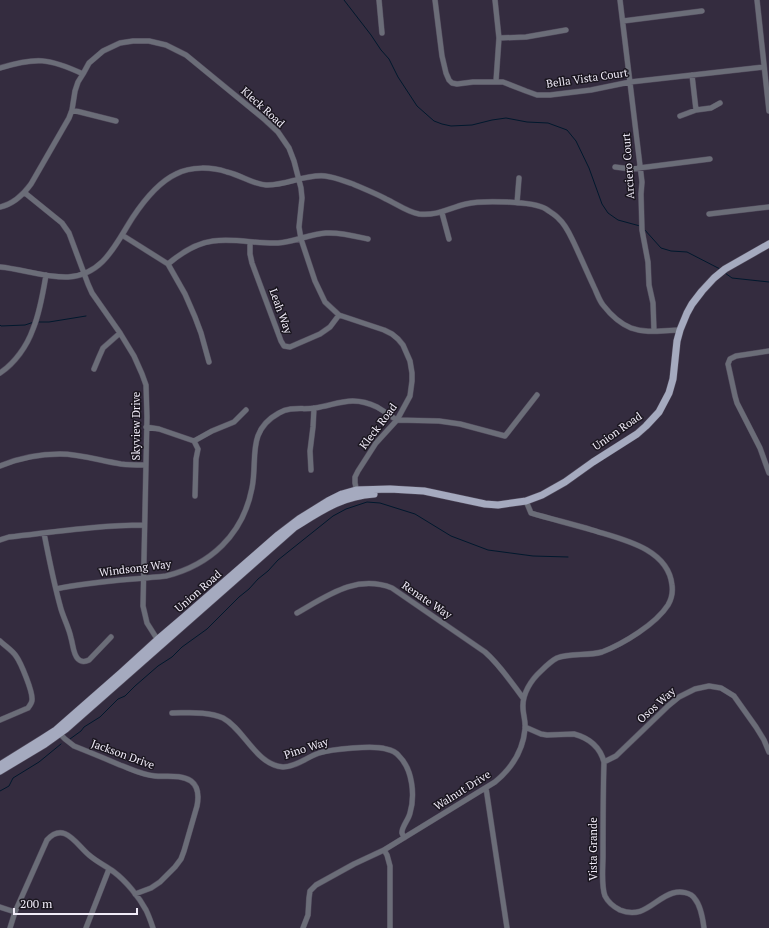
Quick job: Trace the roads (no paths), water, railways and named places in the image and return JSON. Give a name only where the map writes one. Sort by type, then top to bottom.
[{"type":"main road","name":"Union Road","points":[[0,771],[45,744],[121,673],[159,642],[288,526],[328,501],[342,494],[404,489],[485,504],[498,505],[526,501],[542,495],[565,482],[637,434],[659,412],[669,393],[673,379],[677,341],[680,330],[692,304],[714,278],[725,269],[769,244]]},
{"type":"main road","name":"Union Road","points":[[0,765],[42,739],[58,732]]},
{"type":"street","points":[[379,0],[382,33]]},
{"type":"street","name":"Bella Vista Court","points":[[435,0],[442,56],[446,73],[449,80],[457,84],[496,81],[503,82],[537,95],[550,95],[592,90],[630,82],[764,67]]},
{"type":"street","points":[[495,0],[499,38],[496,81]]},
{"type":"street","name":"Arciero Court","points":[[620,0],[642,182],[642,225],[648,262],[649,285],[653,303],[654,331]]},
{"type":"street","points":[[757,0],[769,111]]},
{"type":"street","points":[[623,21],[702,12]]},
{"type":"street","points":[[499,38],[526,37],[566,30]]},
{"type":"street","name":"Kleck Road","points":[[0,207],[15,201],[25,193],[31,184],[66,124],[72,110],[78,82],[89,63],[103,50],[120,43],[149,41],[166,44],[186,55],[264,119],[278,132],[289,148],[301,188],[302,198],[299,227],[301,239],[315,281],[325,302],[339,315],[384,330],[398,339],[403,345],[410,361],[412,373],[410,396],[397,420],[376,444],[358,471],[355,477],[357,492]]},
{"type":"street","points":[[0,68],[32,60],[58,63],[83,74]]},
{"type":"street","points":[[692,75],[696,110]]},
{"type":"street","points":[[680,116],[696,110],[711,108],[720,103]]},
{"type":"street","points":[[72,110],[116,121]]},
{"type":"street","points":[[615,167],[631,169],[710,159]]},
{"type":"street","points":[[0,267],[59,277],[70,277],[84,274],[103,262],[113,250],[135,215],[162,183],[176,174],[192,169],[211,168],[266,185],[278,184],[312,176],[326,176],[372,192],[405,210],[418,214],[442,213],[465,204],[478,202],[529,204],[544,208],[559,219],[568,232],[603,305],[616,319],[630,328],[644,331],[680,330]]},
{"type":"street","points":[[517,203],[519,178]]},
{"type":"street","name":"Skyview Drive","points":[[25,193],[62,223],[69,233],[92,293],[134,356],[146,385],[147,403],[143,606],[147,623],[159,642]]},
{"type":"street","points":[[709,214],[769,207]]},
{"type":"street","points":[[442,213],[448,239]]},
{"type":"street","points":[[168,264],[183,252],[203,243],[214,241],[278,243],[325,233],[338,233],[368,239]]},
{"type":"street","points":[[122,235],[168,264],[182,287],[193,311],[209,362]]},
{"type":"street","name":"Leah Way","points":[[250,242],[252,263],[284,346],[290,347],[320,334],[330,327],[339,315]]},
{"type":"street","points":[[0,373],[9,366],[18,355],[33,329],[46,275]]},
{"type":"street","points":[[94,370],[103,348],[120,333]]},
{"type":"street","points":[[769,351],[736,356],[730,360],[728,364],[728,370],[737,403],[760,448],[769,473]]},
{"type":"street","points":[[397,420],[439,421],[460,424],[505,436],[538,395]]},
{"type":"street","name":"Windsong Way","points":[[56,589],[166,576],[189,568],[214,554],[238,525],[245,512],[252,487],[254,474],[254,454],[258,436],[269,420],[280,412],[289,409],[314,408],[346,401],[357,401],[365,402],[378,408],[397,420]]},
{"type":"street","points":[[311,470],[310,451],[314,408]]},
{"type":"street","points":[[194,441],[212,431],[234,422],[246,410]]},
{"type":"street","points":[[146,427],[159,429],[194,441],[198,449],[196,459],[195,496]]},
{"type":"street","points":[[0,466],[27,457],[60,454],[93,458],[121,464],[145,465]]},
{"type":"street","points":[[523,698],[527,688],[539,672],[553,660],[559,657],[602,652],[630,638],[649,625],[664,611],[670,601],[672,589],[667,568],[660,560],[642,548],[627,540],[531,513],[526,501]]},
{"type":"street","points":[[0,540],[9,537],[44,533],[144,525]]},
{"type":"street","points":[[44,533],[51,570],[75,655],[78,659],[85,662],[89,660],[111,637]]},
{"type":"street","name":"Renate Way","points":[[297,613],[342,588],[374,583],[388,586],[485,652],[505,673],[523,698]]},
{"type":"street","points":[[0,641],[15,655],[32,693],[31,705],[28,708],[0,720]]},
{"type":"street","name":"Osos Way","points":[[604,762],[616,756],[679,697],[695,689],[708,686],[721,688],[734,696],[756,727],[769,752]]},
{"type":"street","name":"Walnut Drive","points":[[303,928],[308,915],[310,891],[316,885],[354,864],[384,850],[486,788],[508,770],[515,761],[524,739],[525,727],[523,698]]},
{"type":"street","name":"Pino Way","points":[[172,713],[206,714],[222,718],[228,722],[266,761],[278,766],[291,766],[328,750],[377,747],[393,751],[404,763],[409,772],[412,784],[412,804],[410,815],[402,829],[404,838]]},
{"type":"street","name":"Vista Grande","points":[[525,727],[541,734],[574,734],[584,737],[595,744],[601,753],[604,762],[603,887],[605,896],[612,905],[623,911],[637,912],[651,906],[672,893],[686,893],[696,899],[704,928]]},
{"type":"street","name":"Jackson Drive","points":[[58,732],[74,746],[137,772],[150,776],[183,777],[192,781],[197,788],[197,806],[181,859],[160,882],[151,888],[135,894]]},
{"type":"street","points":[[486,788],[507,928]]},
{"type":"street","points":[[10,928],[15,912],[47,840],[51,835],[62,832],[67,834],[88,855],[116,874],[135,894],[146,910],[153,928]]},
{"type":"street","points":[[384,850],[390,866],[390,928]]},
{"type":"street","points":[[86,928],[109,869]]},
{"type":"street","points":[[0,907],[15,912]]},
{"type":"waterway","points":[[344,0],[389,59],[398,77],[417,106],[434,121],[451,126],[472,125],[506,118],[527,122],[548,123],[567,130],[576,141],[589,168],[602,204],[608,213],[618,220],[640,226]]},
{"type":"waterway","points":[[644,229],[661,248],[671,251],[687,252],[720,269]]},
{"type":"waterway","points":[[725,273],[732,278],[769,282]]},
{"type":"waterway","points":[[39,322],[49,322],[86,316]]},
{"type":"waterway","points":[[0,325],[25,325],[34,322]]},
{"type":"waterway","points":[[70,739],[84,727],[100,717],[118,699],[125,696],[158,666],[172,657],[182,647],[207,629],[278,560],[333,516],[346,509],[367,502],[380,503],[415,514],[451,536],[488,550],[533,556],[568,557]]},
{"type":"waterway","points":[[0,791],[9,786],[13,778],[39,762],[61,744]]}]
